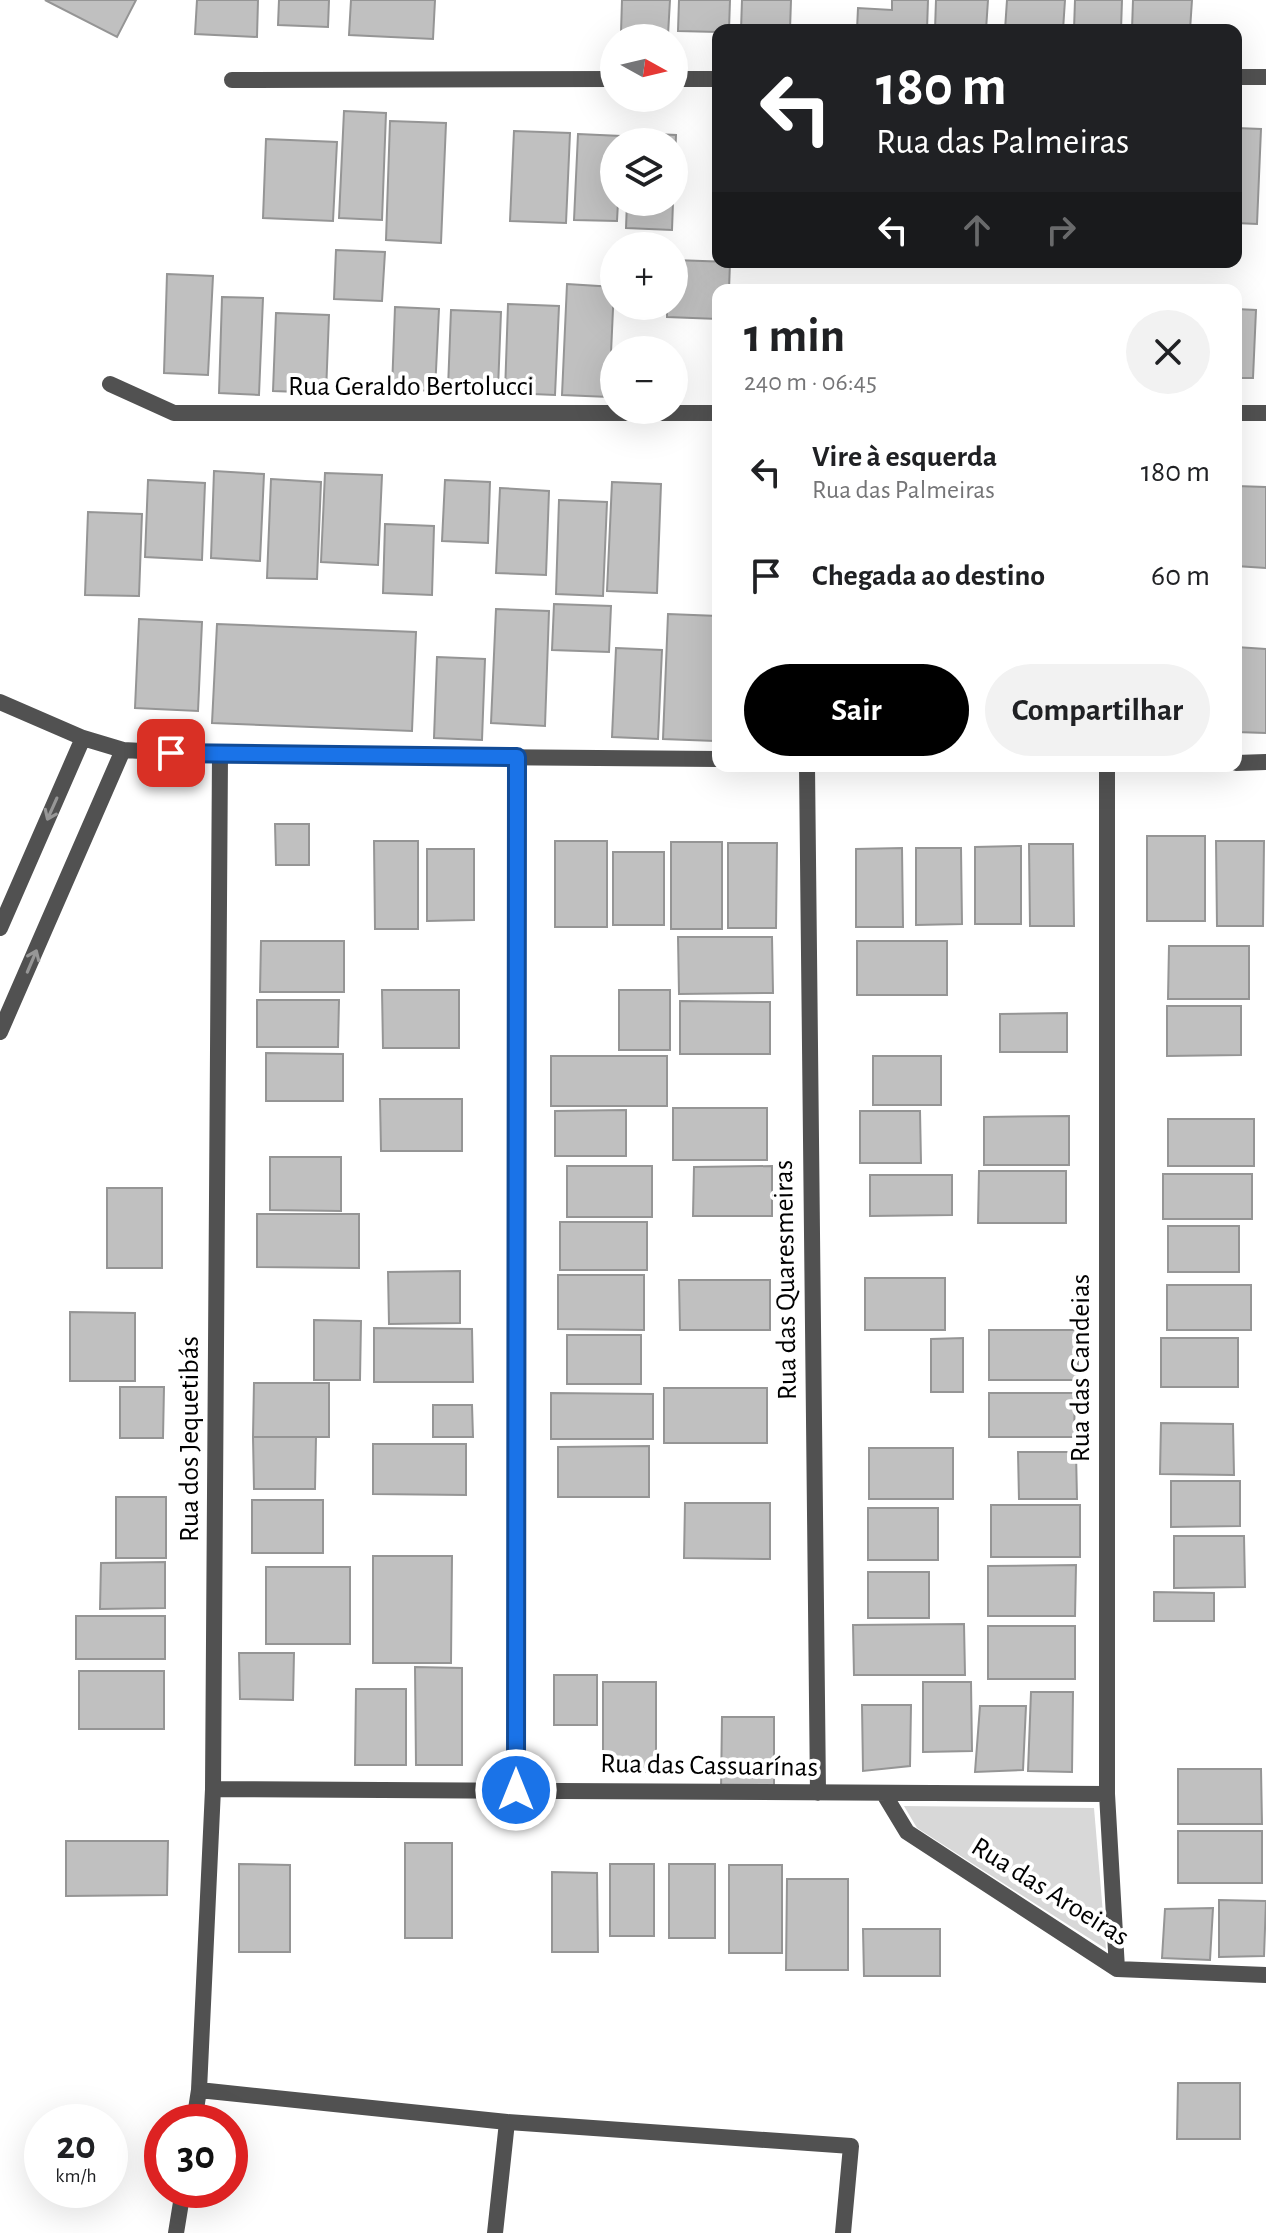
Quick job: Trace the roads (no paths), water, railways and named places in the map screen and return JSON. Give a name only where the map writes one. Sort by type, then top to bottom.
[{"type":"street","points":[[1242,77],[1266,77]]},
{"type":"street","points":[[232,80],[600,79]]},
{"type":"street","points":[[688,79],[712,79]]},
{"type":"street","name":"Rua Geraldo Bertolucci","points":[[110,384],[174,413],[712,413]]},
{"type":"street","points":[[1242,413],[1266,413]]},
{"type":"street","points":[[0,702],[83,738],[123,750],[220,755],[712,759]]},
{"type":"street","points":[[0,928],[83,738]]},
{"type":"street","points":[[0,1032],[123,750]]},
{"type":"street","name":"Rua dos Jequetibás","points":[[197,2104],[213,1789],[220,755]]},
{"type":"street","points":[[516,1790],[517,757]]},
{"type":"street","points":[[1242,763],[1266,762]]},
{"type":"street","name":"Rua das Quaresmeiras","points":[[807,772],[818,1793]]},
{"type":"street","name":"Rua das Candeias","points":[[1107,772],[1107,1794],[1117,1969]]},
{"type":"street","name":"Rua das Cassuarínas","points":[[213,1789],[1107,1794]]},
{"type":"street","name":"Rua das Aroeiras","points":[[884,1794],[907,1832],[1117,1969],[1266,1975]]},
{"type":"street","points":[[199,2090],[507,2122],[851,2146],[843,2233]]},
{"type":"street","points":[[495,2233],[507,2122]]},
{"type":"street","points":[[176,2233],[180,2208]]}]
